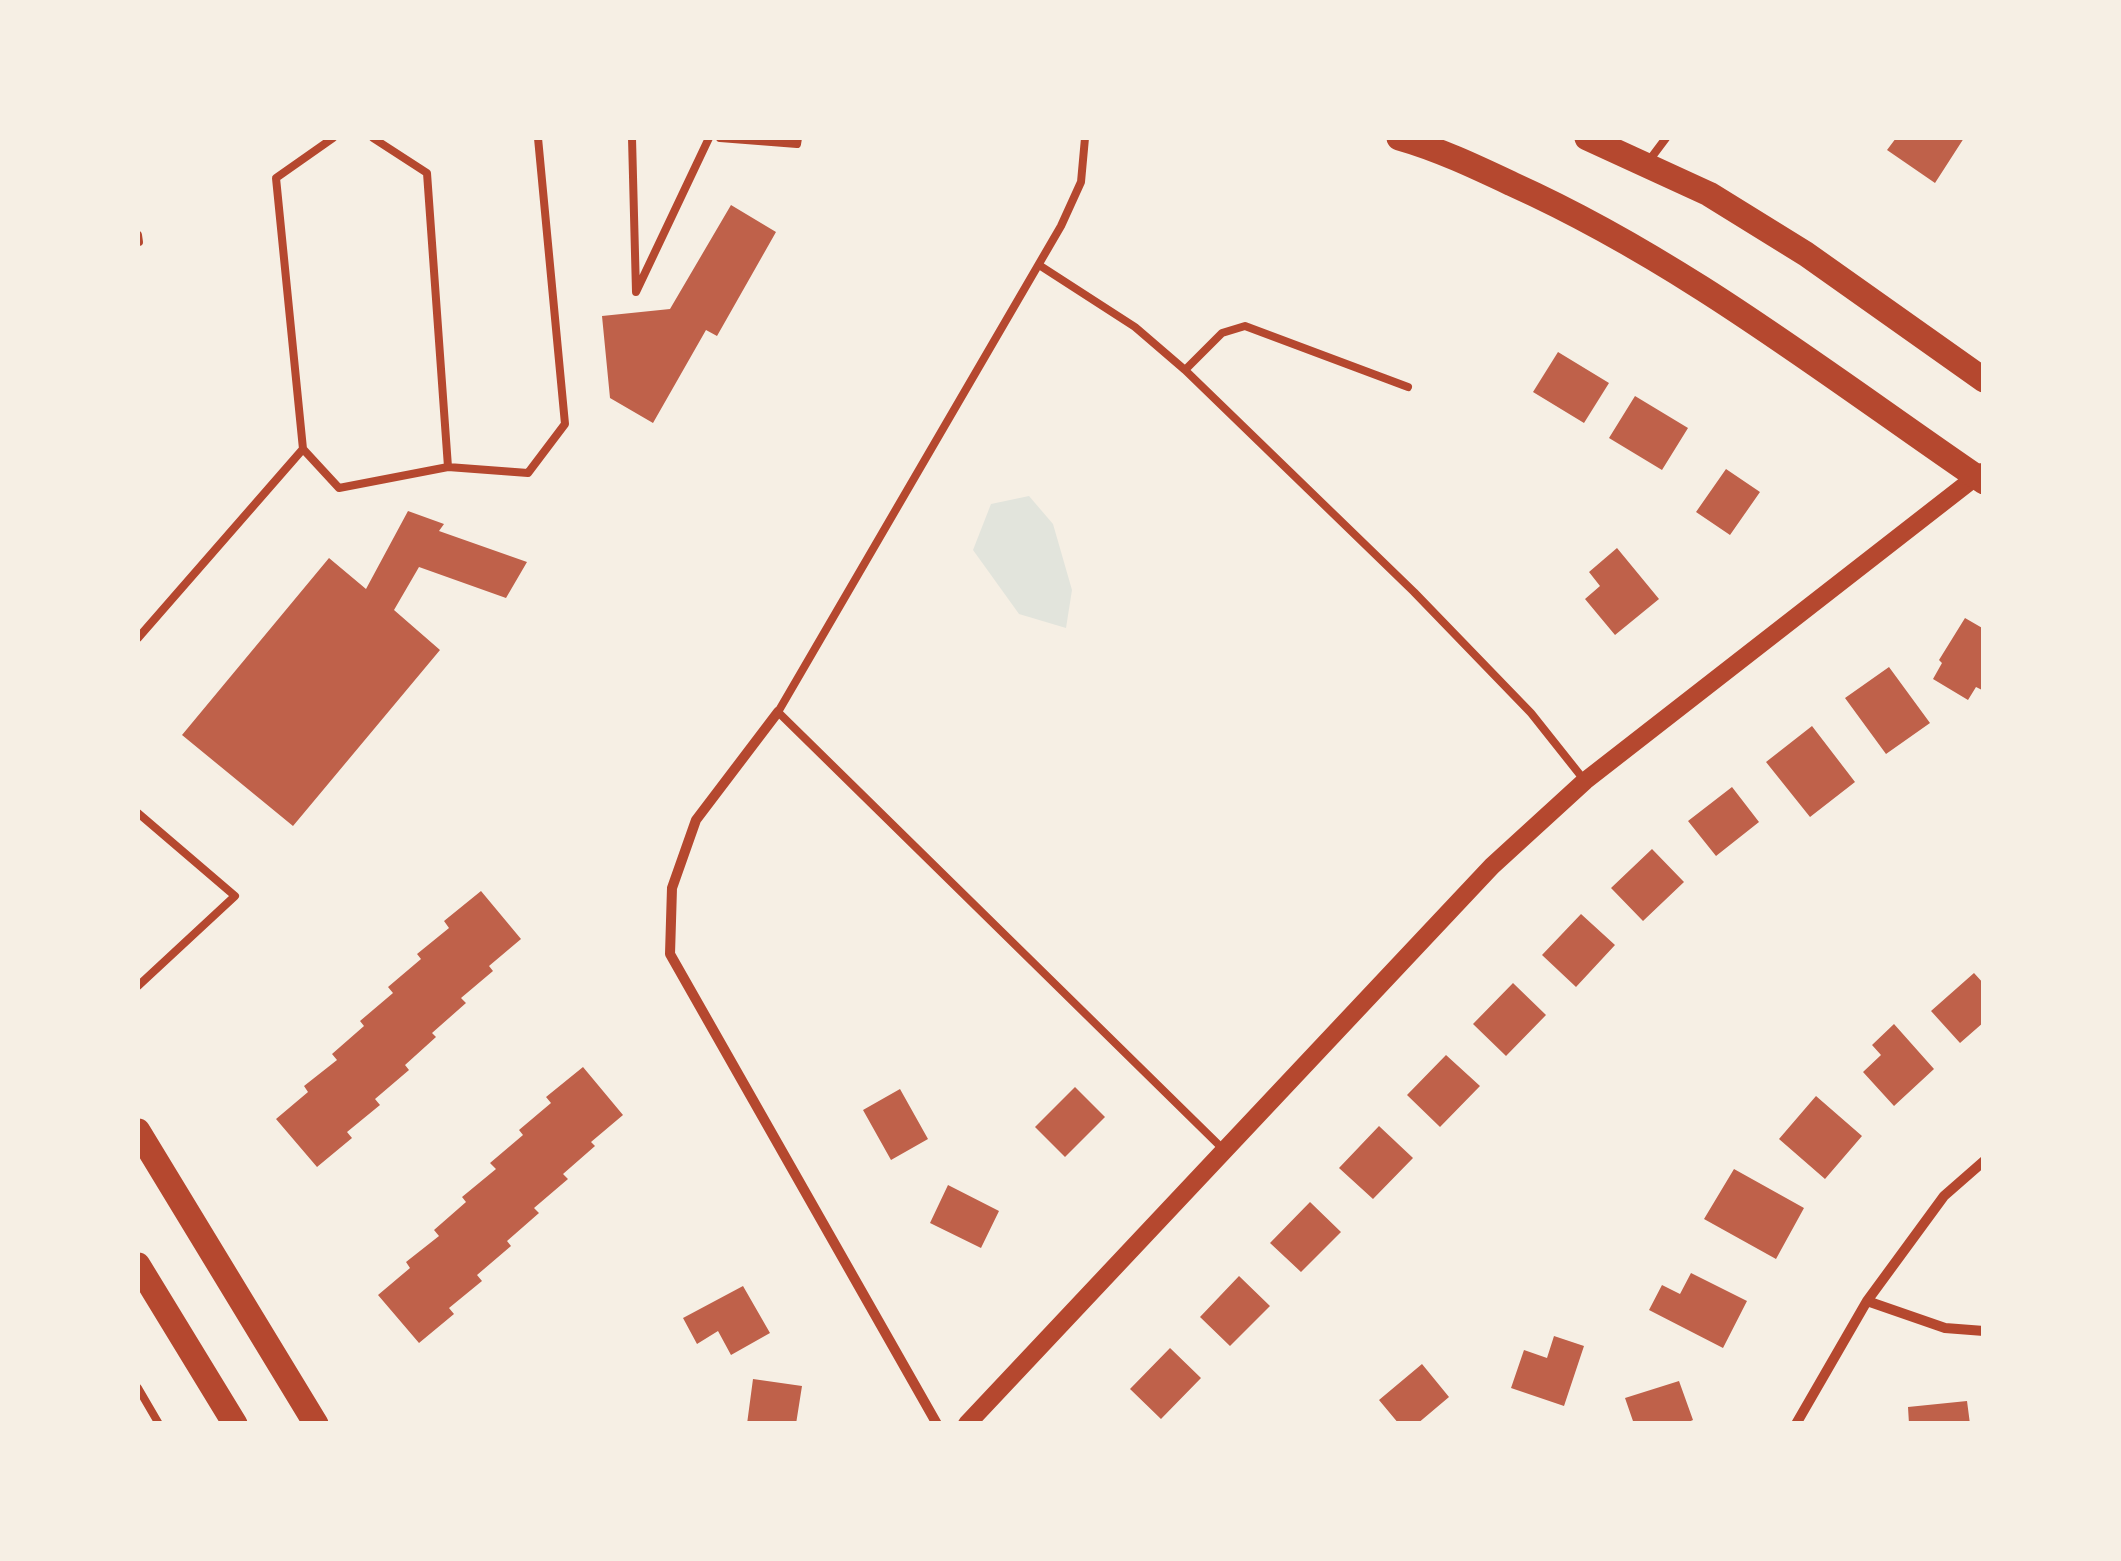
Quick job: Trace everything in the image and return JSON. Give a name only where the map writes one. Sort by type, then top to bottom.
[{"type":"main road","points":[[1399,138],[1487,172],[1605,228],[1719,296],[1981,477]]},
{"type":"main road","points":[[1587,138],[1710,194],[1806,254],[1984,380]]},
{"type":"main road","points":[[138,1131],[316,1424]]},
{"type":"main road","points":[[138,1265],[235,1424]]},
{"type":"street","points":[[967,1424],[1492,866],[1585,781],[1981,477]]},
{"type":"street","points":[[778,712],[696,820],[672,888],[670,954],[937,1424]]},
{"type":"street","points":[[1796,1424],[1866,1302],[1944,1196],[1984,1161]]},
{"type":"street","points":[[1866,1302],[1944,1328],[1984,1331]]},
{"type":"lane","points":[[333,138],[276,178],[303,449],[339,488],[448,467],[528,473],[566,424],[538,138]]},
{"type":"lane","points":[[372,138],[427,173],[448,467]]},
{"type":"lane","points":[[632,138],[636,292],[709,138]]},
{"type":"lane","points":[[720,138],[797,144],[798,138]]},
{"type":"lane","points":[[1085,138],[1081,182],[1062,226],[778,712],[1224,1150]]},
{"type":"lane","points":[[1646,165],[1666,138]]},
{"type":"lane","points":[[1039,265],[1135,327],[1185,370],[1414,592],[1531,713],[1585,781]]},
{"type":"lane","points":[[1185,370],[1222,333],[1245,326],[1408,387]]},
{"type":"lane","points":[[138,638],[303,449]]},
{"type":"lane","points":[[138,813],[235,896],[138,986]]},
{"type":"lane","points":[[138,1388],[158,1424]]},
{"type":"shaded area","points":[[1029,496],[1053,524],[1072,590],[1066,628],[1019,614],[973,550],[991,504]]},
{"type":"building","points":[[1896,138],[1964,138],[1935,183],[1887,150]]},
{"type":"building","points":[[731,205],[776,232],[717,336],[706,330],[653,423],[610,398],[602,316],[670,309]]},
{"type":"building","points":[[1558,352],[1609,383],[1584,423],[1533,392]]},
{"type":"building","points":[[1635,396],[1688,428],[1662,470],[1609,438]]},
{"type":"building","points":[[1726,469],[1760,492],[1730,535],[1696,512]]},
{"type":"building","points":[[408,511],[444,524],[439,531],[527,562],[506,598],[419,567],[394,610],[440,650],[293,826],[182,735],[329,558],[366,589]]},
{"type":"building","points":[[1617,548],[1659,599],[1615,635],[1585,599],[1600,586],[1589,572]]},
{"type":"building","points":[[1965,618],[1984,629],[1984,691],[1976,687],[1968,700],[1933,679],[1942,663],[1939,660]]},
{"type":"building","points":[[1889,667],[1930,723],[1886,754],[1845,698]]},
{"type":"building","points":[[1812,726],[1855,782],[1810,817],[1766,762]]},
{"type":"building","points":[[1732,787],[1759,822],[1716,856],[1688,821]]},
{"type":"building","points":[[1652,849],[1684,882],[1643,921],[1611,888]]},
{"type":"building","points":[[481,891],[521,939],[489,966],[493,971],[461,998],[466,1003],[432,1033],[436,1037],[405,1065],[409,1070],[375,1099],[380,1105],[347,1132],[352,1138],[317,1167],[276,1119],[308,1092],[304,1086],[337,1060],[332,1054],[364,1026],[360,1021],[393,993],[388,987],[421,959],[417,954],[449,928],[444,921]]},
{"type":"building","points":[[1581,914],[1615,945],[1576,987],[1542,955]]},
{"type":"building","points":[[1974,973],[1984,984],[1984,1022],[1960,1043],[1931,1011]]},
{"type":"building","points":[[1513,983],[1546,1015],[1506,1056],[1473,1024]]},
{"type":"building","points":[[1894,1024],[1934,1069],[1894,1106],[1863,1072],[1881,1055],[1872,1045]]},
{"type":"building","points":[[1446,1055],[1480,1086],[1440,1127],[1407,1095]]},
{"type":"building","points":[[583,1067],[623,1115],[591,1142],[595,1146],[563,1174],[568,1179],[534,1208],[539,1213],[507,1241],[511,1246],[477,1275],[482,1281],[449,1308],[454,1314],[419,1343],[378,1295],[410,1268],[406,1262],[439,1236],[434,1230],[466,1202],[462,1197],[496,1169],[490,1163],[523,1135],[519,1130],[551,1103],[546,1097]]},
{"type":"building","points":[[1075,1087],[1105,1117],[1065,1157],[1035,1127]]},
{"type":"building","points":[[900,1089],[928,1139],[891,1160],[863,1110]]},
{"type":"building","points":[[1816,1096],[1862,1136],[1825,1179],[1779,1139]]},
{"type":"building","points":[[1379,1126],[1413,1158],[1373,1199],[1339,1168]]},
{"type":"building","points":[[1734,1169],[1804,1208],[1776,1259],[1704,1219]]},
{"type":"building","points":[[948,1185],[999,1211],[981,1248],[930,1223]]},
{"type":"building","points":[[1310,1202],[1341,1232],[1301,1272],[1270,1243]]},
{"type":"building","points":[[1691,1273],[1747,1301],[1723,1348],[1649,1310],[1662,1285],[1680,1294]]},
{"type":"building","points":[[1239,1276],[1270,1306],[1230,1346],[1200,1317]]},
{"type":"building","points":[[743,1286],[770,1333],[731,1355],[718,1331],[697,1344],[683,1318]]},
{"type":"building","points":[[1554,1336],[1584,1346],[1564,1406],[1511,1388],[1524,1350],[1547,1358]]},
{"type":"building","points":[[1170,1348],[1201,1378],[1161,1419],[1130,1389]]},
{"type":"building","points":[[1422,1364],[1449,1397],[1417,1424],[1399,1424],[1379,1400]]},
{"type":"building","points":[[753,1379],[802,1386],[796,1424],[747,1424]]},
{"type":"building","points":[[1679,1381],[1693,1420],[1684,1424],[1634,1424],[1625,1398]]},
{"type":"building","points":[[1967,1401],[1970,1424],[1909,1424],[1908,1407]]}]
